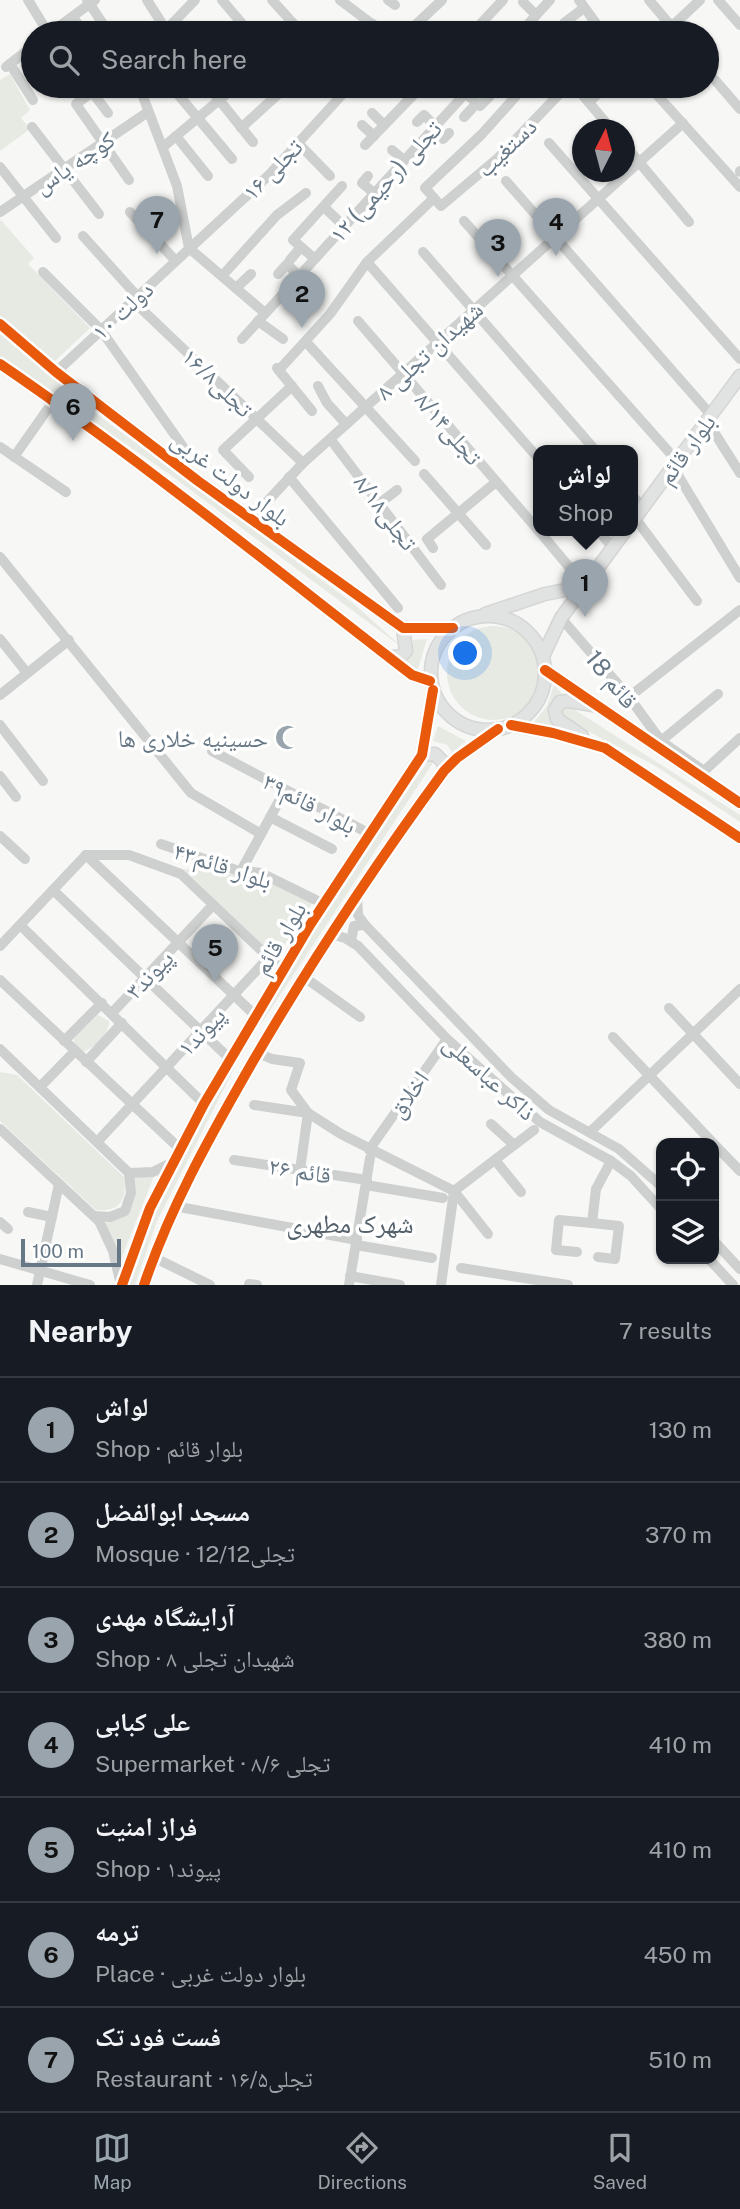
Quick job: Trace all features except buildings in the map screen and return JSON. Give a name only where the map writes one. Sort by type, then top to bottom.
[{"type":"main road","name":"بلوار دولت غربی","points":[[0,324],[56,372],[251,519],[403,628]]},
{"type":"main road","name":"بلوار دولت غربی","points":[[0,364],[54,400],[412,675],[431,686]]},
{"type":"main road","name":"بلوار قائم","points":[[638,515],[740,376]]},
{"type":"main road","points":[[542,656],[561,618],[621,536]]},
{"type":"main road","points":[[389,657],[400,657],[406,651],[403,628],[453,628],[545,594],[585,586]]},
{"type":"main road","points":[[453,628],[435,650],[431,686],[447,714],[470,728],[498,729],[511,725],[523,718],[540,697],[545,670],[542,656],[528,633],[517,624],[491,616],[477,617]]},
{"type":"main road","points":[[545,670],[740,803]]},
{"type":"main road","name":"بلوار قائم","points":[[122,1285],[150,1208],[179,1148],[324,904],[372,835],[422,755],[431,686]]},
{"type":"main road","points":[[600,707],[569,701],[560,702],[555,710],[557,719],[571,730],[605,748],[740,838]]},
{"type":"main road","points":[[511,725],[553,733],[605,748]]},
{"type":"main road","name":"بلوار قائم","points":[[144,1285],[174,1206],[258,1052],[330,934],[444,771],[457,758],[498,729]]},
{"type":"main road","points":[[422,755],[435,754],[444,763],[444,771]]},
{"type":"main road","points":[[256,1018],[255,1028],[261,1033],[276,1023]]},
{"type":"main road","points":[[242,1040],[255,1038],[258,1052]]},
{"type":"street","points":[[28,0],[41,21]]},
{"type":"street","points":[[177,21],[195,0]]},
{"type":"street","points":[[222,0],[240,21]]},
{"type":"street","points":[[272,0],[291,21]]},
{"type":"street","points":[[340,0],[369,21]]},
{"type":"street","points":[[420,21],[442,0]]},
{"type":"street","points":[[483,21],[503,0]]},
{"type":"street","points":[[531,21],[550,0]]},
{"type":"street","points":[[649,0],[664,21]]},
{"type":"street","points":[[680,21],[700,0]]},
{"type":"street","points":[[718,0],[740,25]]},
{"type":"street","points":[[67,21],[90,1],[102,21]]},
{"type":"street","points":[[137,9],[147,1],[160,21]]},
{"type":"street","points":[[523,2],[536,15]]},
{"type":"street","points":[[566,21],[582,4],[594,21]]},
{"type":"street","points":[[35,12],[46,5]]},
{"type":"street","points":[[222,20],[231,11]]},
{"type":"street","points":[[73,17],[76,21]]},
{"type":"street","points":[[21,55],[8,65],[21,81]]},
{"type":"street","points":[[719,85],[740,109]]},
{"type":"street","points":[[84,98],[76,104],[129,180]]},
{"type":"street","points":[[101,98],[108,113]]},
{"type":"street","points":[[143,98],[177,186],[189,248],[236,288],[283,339]]},
{"type":"street","points":[[181,98],[232,159]]},
{"type":"street","points":[[163,147],[221,98]]},
{"type":"street","points":[[242,128],[274,98]]},
{"type":"street","name":"۱۶ تجلی","points":[[189,248],[268,176],[339,98]]},
{"type":"street","points":[[365,145],[409,98]]},
{"type":"street","name":"۱۲ تجلی (رحیمی)","points":[[242,339],[306,274],[315,259],[344,226],[461,98]]},
{"type":"street","points":[[475,98],[479,105]]},
{"type":"street","points":[[464,117],[488,98]]},
{"type":"street","points":[[437,202],[425,188],[482,134],[515,98]]},
{"type":"street","name":"دستغیب","points":[[292,386],[278,369],[307,343],[368,262],[437,202],[498,159],[556,98]]},
{"type":"street","points":[[586,98],[603,119]]},
{"type":"street","points":[[589,102],[594,98]]},
{"type":"street","points":[[660,98],[740,187]]},
{"type":"street","points":[[219,100],[253,142]]},
{"type":"street","name":"کوچه یاس","points":[[0,212],[148,112]]},
{"type":"street","points":[[372,113],[384,125]]},
{"type":"street","points":[[417,122],[424,115],[443,139],[449,133]]},
{"type":"street","name":"شهیدان تجلی ۸","points":[[251,519],[303,463],[683,123]]},
{"type":"street","points":[[362,125],[374,136]]},
{"type":"street","points":[[32,127],[99,214]]},
{"type":"street","points":[[176,136],[208,176]]},
{"type":"street","points":[[549,143],[740,359]]},
{"type":"street","points":[[298,144],[330,176]]},
{"type":"street","points":[[392,150],[404,160]]},
{"type":"street","points":[[635,156],[689,222]]},
{"type":"street","points":[[0,167],[56,238]]},
{"type":"street","points":[[368,176],[362,183],[374,193]]},
{"type":"street","points":[[506,181],[631,322],[709,418],[740,472]]},
{"type":"street","points":[[315,259],[293,240],[342,186]]},
{"type":"street","points":[[222,276],[277,215],[306,193]]},
{"type":"street","points":[[324,207],[344,226]]},
{"type":"street","points":[[130,212],[175,260]]},
{"type":"street","points":[[464,221],[675,464],[740,578]]},
{"type":"street","name":"تجلی۱۶/۸","points":[[83,236],[135,298],[303,463]]},
{"type":"street","points":[[290,260],[301,247]]},
{"type":"street","name":"۱۰ دولت","points":[[56,372],[189,248]]},
{"type":"street","points":[[423,252],[591,445]]},
{"type":"street","points":[[368,262],[533,452]]},
{"type":"street","points":[[278,274],[287,264],[306,274]]},
{"type":"street","points":[[43,272],[101,330],[186,451]]},
{"type":"street","points":[[236,288],[251,274]]},
{"type":"street","name":"تجلی۸‌/۱۴","points":[[358,321],[533,525]]},
{"type":"street","points":[[307,343],[415,461]]},
{"type":"street","points":[[249,477],[223,450],[292,386],[312,411]]},
{"type":"street","points":[[318,386],[327,404],[346,425]]},
{"type":"street","points":[[14,457],[54,400]]},
{"type":"street","name":"تجلی۸/۱۸","points":[[331,440],[441,584]]},
{"type":"street","points":[[0,447],[66,492]]},
{"type":"street","points":[[424,474],[460,512],[486,545]]},
{"type":"street","points":[[286,481],[398,608]]},
{"type":"street","points":[[433,548],[427,539],[496,482]]},
{"type":"street","points":[[380,503],[397,490]]},
{"type":"street","points":[[638,517],[697,601]]},
{"type":"street","name":"تجلی۸‌/۱۴","points":[[542,536],[585,586]]},
{"type":"street","points":[[603,536],[613,548]]},
{"type":"street","points":[[0,557],[191,793],[261,834]]},
{"type":"street","points":[[629,697],[740,610]]},
{"type":"street","name":"18 قائم","points":[[561,618],[629,697],[660,741]]},
{"type":"street","points":[[0,639],[27,673]]},
{"type":"street","points":[[0,695],[69,640]]},
{"type":"street","points":[[718,694],[660,741],[704,771],[740,738]]},
{"type":"street","points":[[0,725],[43,780]]},
{"type":"street","name":"بلوار قائم۳۹","points":[[212,751],[372,835]]},
{"type":"street","points":[[0,776],[16,797]]},
{"type":"street","points":[[242,871],[285,790]]},
{"type":"street","points":[[270,817],[332,849]]},
{"type":"street","points":[[0,836],[25,859]]},
{"type":"street","name":"بلوار قائم۴۳","points":[[161,844],[242,871],[261,873],[324,904]]},
{"type":"street","points":[[86,855],[180,942],[256,1018]]},
{"type":"street","points":[[0,946],[86,855],[129,856],[181,874],[284,971]]},
{"type":"street","points":[[52,890],[230,1059]]},
{"type":"street","points":[[351,941],[354,926],[365,925],[356,902],[358,891]]},
{"type":"street","name":"پیوند۳","points":[[112,1013],[214,905]]},
{"type":"street","points":[[20,925],[204,1104]]},
{"type":"street","name":"ذاکر عباسعلی","points":[[365,925],[512,1077],[549,1110],[619,1149],[656,1182]]},
{"type":"street","name":"ذاکر عباسعلی","points":[[330,934],[351,941],[447,1039],[540,1122],[611,1161],[631,1176],[656,1204]]},
{"type":"street","name":"پیوند۱","points":[[97,1142],[269,957]]},
{"type":"street","points":[[304,977],[360,1017]]},
{"type":"street","points":[[0,980],[179,1148]]},
{"type":"street","points":[[590,1132],[693,1034],[738,996]]},
{"type":"street","name":"پیوند۳","points":[[64,1041],[102,1003]]},
{"type":"street","points":[[669,1008],[740,1084]]},
{"type":"street","name":"پیوند۳","points":[[86,1062],[122,1023]]},
{"type":"street","points":[[613,1037],[709,1138]]},
{"type":"street","name":"اخلاق","points":[[370,1154],[447,1039]]},
{"type":"street","points":[[0,1049],[129,1173],[131,1194],[125,1212],[110,1217],[94,1216]]},
{"type":"street","points":[[40,1087],[75,1051]]},
{"type":"street","points":[[258,1052],[272,1059],[300,1063],[291,1090],[308,1113],[370,1154],[454,1191],[488,1234]]},
{"type":"street","points":[[254,1105],[308,1113]]},
{"type":"street","points":[[300,1170],[308,1113]]},
{"type":"street","points":[[491,1124],[514,1144]]},
{"type":"street","points":[[0,1129],[94,1216],[109,1242],[122,1285]]},
{"type":"street","points":[[442,1285],[454,1191],[534,1130]]},
{"type":"street","points":[[719,1148],[740,1171]]},
{"type":"street","points":[[370,1154],[349,1281],[400,1285]]},
{"type":"street","name":"قائم ۲۶","points":[[234,1160],[443,1198]]},
{"type":"street","points":[[495,1160],[521,1192]]},
{"type":"street","points":[[592,1223],[596,1189],[611,1161]]},
{"type":"street","points":[[129,1173],[153,1171],[171,1163]]},
{"type":"street","points":[[37,1285],[59,1184]]},
{"type":"street","points":[[174,1206],[432,1258]]},
{"type":"street","points":[[27,1212],[52,1217]]},
{"type":"street","points":[[577,1252],[556,1250],[559,1220],[619,1226],[615,1259],[598,1256]]},
{"type":"street","points":[[719,1246],[740,1269]]},
{"type":"street","points":[[153,1257],[210,1285]]},
{"type":"street","points":[[0,1259],[90,1285]]},
{"type":"street","points":[[714,1264],[733,1285]]},
{"type":"street","points":[[461,1268],[530,1282],[568,1285]]},
{"type":"shaded area","points":[[10,74],[30,110],[21,118],[30,129],[0,151],[0,80]]},
{"type":"shaded area","points":[[0,219],[34,258],[28,264],[90,328],[55,361],[0,315]]},
{"type":"shaded area","points":[[0,334],[91,410],[354,604],[403,648],[169,474],[0,356]]},
{"type":"shaded area","points":[[494,626],[512,630],[527,640],[537,655],[541,673],[537,691],[527,706],[512,716],[494,720],[476,716],[461,706],[451,691],[447,673],[451,655],[461,640],[476,630]]},
{"type":"shaded area","points":[[427,639],[417,672],[404,659],[410,655],[413,640]]},
{"type":"shaded area","points":[[554,685],[564,696],[550,706],[550,716],[558,727],[530,727],[547,706]]},
{"type":"shaded area","points":[[567,705],[740,815],[740,822],[654,765],[566,720],[560,715],[561,706]]},
{"type":"shaded area","points":[[438,726],[466,741],[452,752],[447,745],[433,741]]},
{"type":"shaded area","points":[[430,758],[435,760],[259,1027],[312,932]]},
{"type":"shaded area","points":[[184,869],[259,876],[313,902],[276,959]]},
{"type":"shaded area","points":[[98,1015],[109,1021],[109,1026],[96,1044],[82,1052],[74,1046],[74,1038]]},
{"type":"shaded area","points":[[247,1043],[157,1221],[135,1285],[127,1285],[179,1160],[210,1102]]},
{"type":"shaded area","points":[[0,1072],[17,1075],[124,1177],[123,1198],[117,1206],[96,1210],[0,1121]]},
{"type":"shaded area","points":[[154,1176],[119,1264],[105,1223],[125,1214],[133,1178]]},
{"type":"cycle path","points":[[0,324],[56,372],[198,481],[403,628],[453,628]]},
{"type":"cycle path","points":[[0,364],[157,477],[412,675],[430,681]]},
{"type":"cycle path","points":[[545,670],[740,803]]},
{"type":"cycle path","points":[[122,1285],[150,1208],[204,1104],[310,925],[422,755],[433,690]]},
{"type":"cycle path","points":[[511,725],[553,733],[605,748],[740,838]]},
{"type":"cycle path","points":[[144,1285],[166,1229],[204,1148],[318,955],[444,771],[457,758],[498,729]]},
{"type":"place","name":"فست فود تک","points":[[157,254]]},
{"type":"place","name":"علی کبابی","points":[[556,256]]},
{"type":"place","name":"آرایشگاه مهدی","points":[[498,277]]},
{"type":"place","name":"مسجد ابوالفضل","points":[[302,328]]},
{"type":"place","name":"ترمه","points":[[73,441]]},
{"type":"place","name":"لواش","points":[[585,617]]},
{"type":"place","name":"حسینیه خلاری ها","points":[[288,738]]},
{"type":"place","name":"فراز امنیت","points":[[215,982]]},
{"type":"district","name":"شهرک مطهری","points":[[350,1223]]}]
